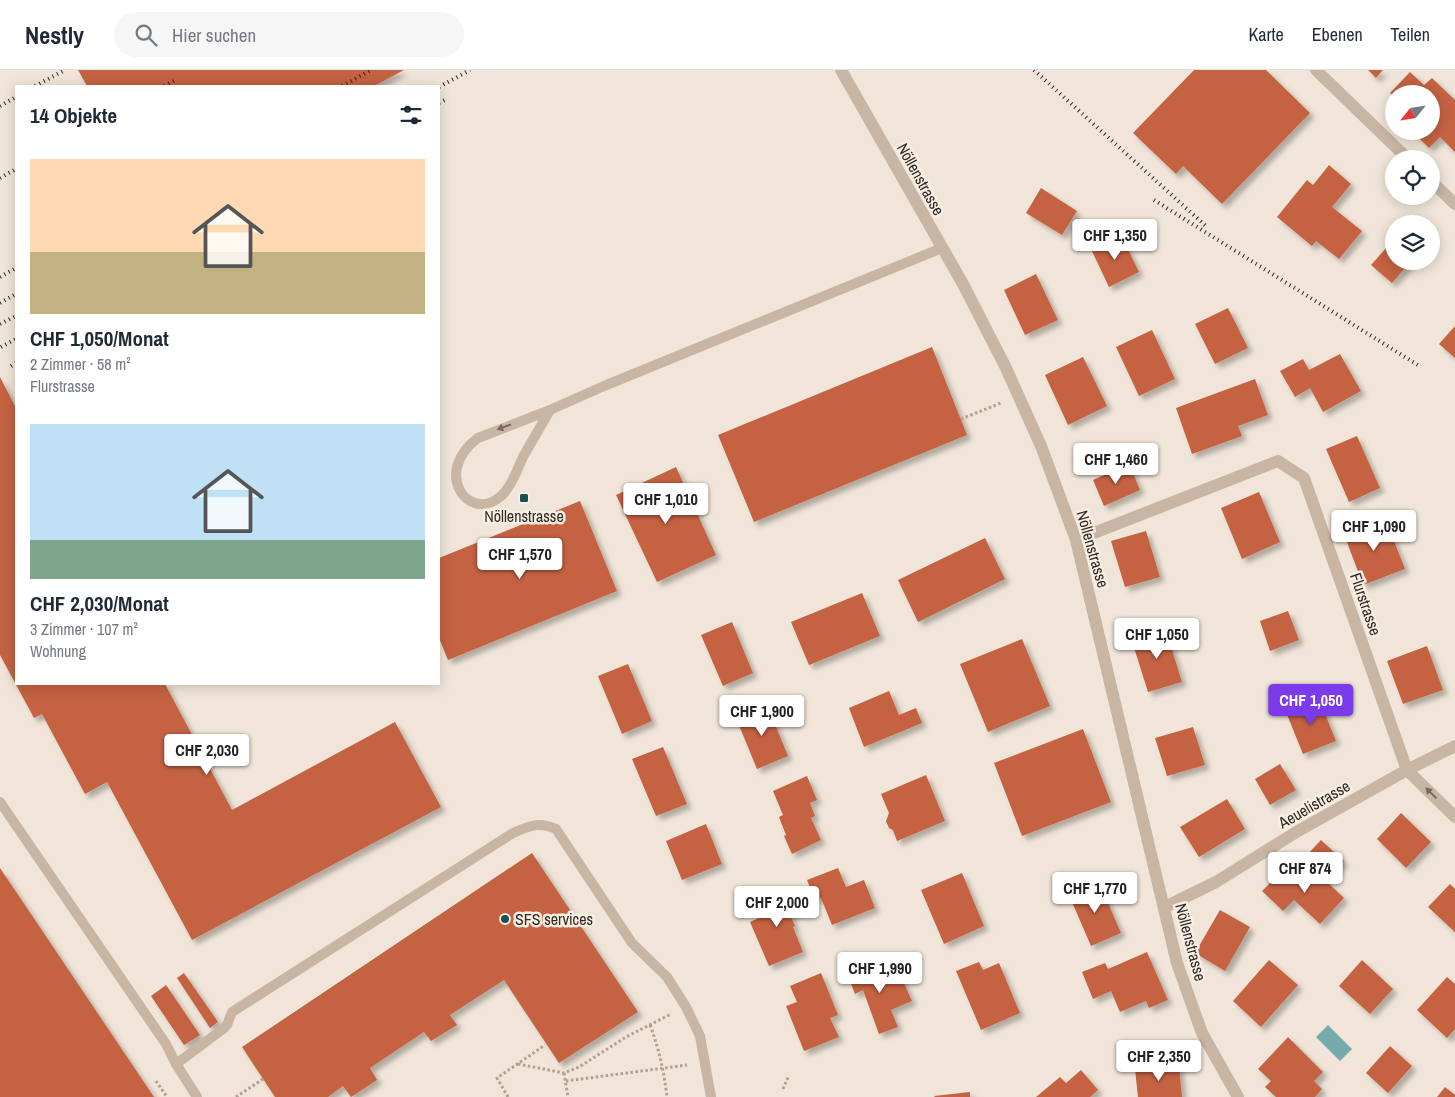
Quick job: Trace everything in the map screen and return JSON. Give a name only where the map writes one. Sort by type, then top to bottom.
[{"type":"street","name":"Nöllenstrasse","points":[[841,70],[963,284],[1006,368],[1041,446],[1076,540],[1177,963],[1202,1033],[1238,1097]]},
{"type":"street","points":[[1316,70],[1399,150]]},
{"type":"street","points":[[1440,190],[1455,204]]},
{"type":"street","name":"Flurstrasse","points":[[1076,540],[1278,461],[1304,478],[1407,770],[1455,817]]},
{"type":"street","name":"Aeuelistrasse","points":[[1165,907],[1216,882],[1298,831],[1407,770],[1455,746]]},
{"type":"lane","points":[[550,410],[500,498],[486,503],[479,503],[465,497],[456,484],[457,465],[462,453],[469,444],[488,433],[550,410],[604,386],[942,248]]},
{"type":"lane","points":[[0,802],[166,1044],[197,1097]]},
{"type":"lane","points":[[176,1064],[223,1029],[227,1025],[232,1012],[513,833],[532,826],[545,824],[556,829],[632,943],[667,977],[686,1007],[700,1036],[711,1097]]},
{"type":"path","points":[[961,419],[1007,400]]},
{"type":"path","points":[[518,1064],[564,1073],[580,1067],[626,1037],[686,1007]]},
{"type":"path","points":[[650,1024],[658,1046],[667,1097]]},
{"type":"path","points":[[508,1097],[497,1078],[545,1045]]},
{"type":"path","points":[[566,1081],[705,1063]]},
{"type":"path","points":[[564,1073],[568,1097]]},
{"type":"path","points":[[783,1089],[789,1076]]},
{"type":"path","points":[[236,1097],[263,1079]]},
{"type":"path","points":[[156,1081],[167,1097]]},
{"type":"water","points":[[1328,1025],[1352,1049],[1340,1061],[1316,1037]]},
{"type":"building","points":[[78,70],[404,70],[376,85],[86,85]]},
{"type":"building","points":[[1194,70],[1266,70],[1310,113],[1222,204],[1183,166],[1176,174],[1133,133]]},
{"type":"building","points":[[1368,70],[1383,70],[1376,78]]},
{"type":"building","points":[[1410,72],[1424,85],[1398,85]]},
{"type":"building","points":[[1432,78],[1439,85],[1424,85]]},
{"type":"building","points":[[1440,86],[1455,100],[1455,152],[1440,137]]},
{"type":"building","points":[[1421,140],[1437,140],[1429,148]]},
{"type":"building","points":[[1329,165],[1351,184],[1332,207],[1362,231],[1339,259],[1316,241],[1312,246],[1277,217],[1307,180],[1313,185]]},
{"type":"building","points":[[1041,188],[1077,211],[1062,235],[1026,213]]},
{"type":"building","points":[[1121,235],[1139,272],[1109,287],[1091,249]]},
{"type":"building","points":[[1385,249],[1385,270],[1403,270],[1392,283],[1371,265]]},
{"type":"building","points":[[1036,274],[1058,320],[1025,335],[1004,290]]},
{"type":"building","points":[[1228,308],[1248,348],[1215,364],[1195,324]]},
{"type":"building","points":[[1455,326],[1455,358],[1439,344]]},
{"type":"building","points":[[1152,330],[1175,379],[1139,396],[1116,347]]},
{"type":"building","points":[[932,347],[967,435],[754,522],[718,435]]},
{"type":"building","points":[[1340,354],[1361,391],[1323,412],[1310,388],[1295,397],[1280,371],[1303,359],[1309,370]]},
{"type":"building","points":[[1083,357],[1107,406],[1068,425],[1045,375]]},
{"type":"building","points":[[0,377],[15,406],[15,683],[0,655]]},
{"type":"building","points":[[1255,379],[1268,415],[1238,426],[1242,436],[1192,454],[1176,408]]},
{"type":"building","points":[[1357,436],[1380,488],[1349,502],[1326,449]]},
{"type":"building","points":[[1129,464],[1140,490],[1104,506],[1093,480]]},
{"type":"building","points":[[676,467],[716,555],[657,582],[616,495]]},
{"type":"building","points":[[1259,492],[1280,542],[1242,559],[1221,508]]},
{"type":"building","points":[[580,501],[617,591],[448,660],[440,640],[440,558]]},
{"type":"building","points":[[1385,518],[1405,569],[1363,585],[1344,534]]},
{"type":"building","points":[[1146,531],[1160,577],[1125,587],[1111,541]]},
{"type":"building","points":[[985,538],[1005,579],[918,622],[898,580]]},
{"type":"building","points":[[862,593],[880,636],[809,665],[791,622]]},
{"type":"building","points":[[1288,611],[1299,640],[1270,651],[1260,621]]},
{"type":"building","points":[[732,622],[753,673],[723,686],[701,635]]},
{"type":"building","points":[[1165,627],[1182,682],[1148,692],[1131,638]]},
{"type":"building","points":[[1022,639],[1050,706],[988,732],[960,664]]},
{"type":"building","points":[[1427,646],[1443,690],[1403,704],[1387,661]]},
{"type":"building","points":[[628,664],[652,721],[622,734],[598,676]]},
{"type":"building","points":[[16,685],[166,685],[232,810],[395,722],[441,807],[192,940],[107,782],[85,794],[42,714],[34,718]]},
{"type":"building","points":[[889,691],[899,715],[916,708],[922,723],[864,747],[849,708]]},
{"type":"building","points":[[1319,699],[1336,741],[1303,754],[1286,712]]},
{"type":"building","points":[[767,705],[788,756],[757,769],[736,718]]},
{"type":"building","points":[[1193,727],[1205,765],[1167,776],[1155,738]]},
{"type":"building","points":[[1083,729],[1111,802],[1022,836],[994,763]]},
{"type":"building","points":[[663,747],[687,804],[656,816],[632,759]]},
{"type":"building","points":[[1280,764],[1296,790],[1270,805],[1255,779]]},
{"type":"building","points":[[926,775],[945,821],[897,841],[893,830],[889,828],[886,821],[889,813],[881,794]]},
{"type":"building","points":[[807,776],[817,800],[810,803],[815,816],[811,818],[821,840],[792,854],[784,836],[786,835],[779,817],[783,815],[773,791]]},
{"type":"building","points":[[1227,799],[1245,829],[1199,857],[1180,827]]},
{"type":"building","points":[[1401,813],[1431,842],[1406,868],[1377,839]]},
{"type":"building","points":[[706,824],[722,864],[682,880],[666,841]]},
{"type":"building","points":[[1321,840],[1344,861],[1335,870],[1326,862],[1321,868],[1307,855]]},
{"type":"building","name":"SFS services","points":[[532,853],[638,1012],[559,1063],[504,980],[450,1015],[457,1025],[431,1041],[424,1032],[370,1068],[377,1080],[351,1097],[343,1086],[328,1097],[275,1097],[242,1047]]},
{"type":"building","points":[[1311,867],[1344,898],[1320,924],[1294,900],[1283,911],[1262,891],[1282,871],[1296,884]]},
{"type":"building","points":[[0,868],[154,1097],[0,1097]]},
{"type":"building","points":[[838,868],[846,887],[864,880],[875,908],[832,925],[821,898],[815,900],[807,880]]},
{"type":"building","points":[[962,873],[984,926],[944,944],[921,890]]},
{"type":"building","points":[[1099,882],[1121,933],[1091,946],[1069,895]]},
{"type":"building","points":[[1450,884],[1455,889],[1455,932],[1428,907]]},
{"type":"building","points":[[786,888],[796,912],[790,915],[803,952],[769,966],[750,922],[763,916],[756,900]]},
{"type":"building","points":[[1220,910],[1250,927],[1225,971],[1195,953]]},
{"type":"building","points":[[1147,952],[1168,1000],[1149,1008],[1146,1001],[1120,1012],[1111,991],[1093,999],[1082,972],[1105,963],[1108,969]]},
{"type":"building","points":[[878,960],[887,980],[900,974],[912,1001],[891,1010],[898,1027],[879,1034],[863,990],[855,994],[847,973]]},
{"type":"building","points":[[1269,960],[1298,985],[1261,1027],[1233,1001]]},
{"type":"building","points":[[1362,960],[1393,989],[1370,1014],[1339,986]]},
{"type":"building","points":[[979,962],[983,970],[999,963],[1020,1013],[981,1030],[956,971]]},
{"type":"building","points":[[184,973],[218,1022],[210,1028],[177,978]]},
{"type":"building","points":[[821,973],[838,1015],[830,1018],[839,1037],[804,1051],[786,1006],[797,1002],[790,986]]},
{"type":"building","points":[[1447,977],[1455,984],[1455,1029],[1447,1038],[1417,1010]]},
{"type":"building","points":[[166,985],[200,1035],[184,1045],[151,996]]},
{"type":"building","points":[[1288,1037],[1323,1072],[1314,1081],[1322,1089],[1315,1097],[1276,1097],[1265,1087],[1271,1081],[1258,1069]]},
{"type":"building","points":[[1390,1046],[1412,1066],[1388,1093],[1366,1073]]},
{"type":"building","points":[[1179,1066],[1182,1097],[1138,1097],[1135,1069]]},
{"type":"building","points":[[1081,1070],[1098,1090],[1090,1097],[1036,1097],[1060,1077],[1066,1083]]},
{"type":"building","points":[[1445,1087],[1455,1095],[1455,1097],[1437,1097]]},
{"type":"building","points":[[970,1092],[970,1097],[934,1096]]},
{"type":"railway","points":[[37,85],[65,70]]},
{"type":"railway","points":[[344,85],[371,70]]},
{"type":"railway","points":[[440,86],[470,70]]},
{"type":"railway","points":[[1034,70],[1207,227]]},
{"type":"railway","points":[[166,85],[174,81]]},
{"type":"railway","points":[[0,106],[15,98]]},
{"type":"railway","points":[[440,102],[447,99]]},
{"type":"railway","points":[[0,178],[15,170]]},
{"type":"railway","points":[[1154,200],[1421,367]]},
{"type":"railway","points":[[0,277],[15,269]]},
{"type":"railway","points":[[0,303],[15,295]]},
{"type":"railway","points":[[0,324],[15,316]]},
{"type":"railway","points":[[1,347],[15,340]]},
{"type":"railway","points":[[11,366],[15,364]]},
{"type":"place","name":"Nöllenstrasse","points":[[524,498]]},
{"type":"place","name":"SFS services","points":[[505,919]]}]
